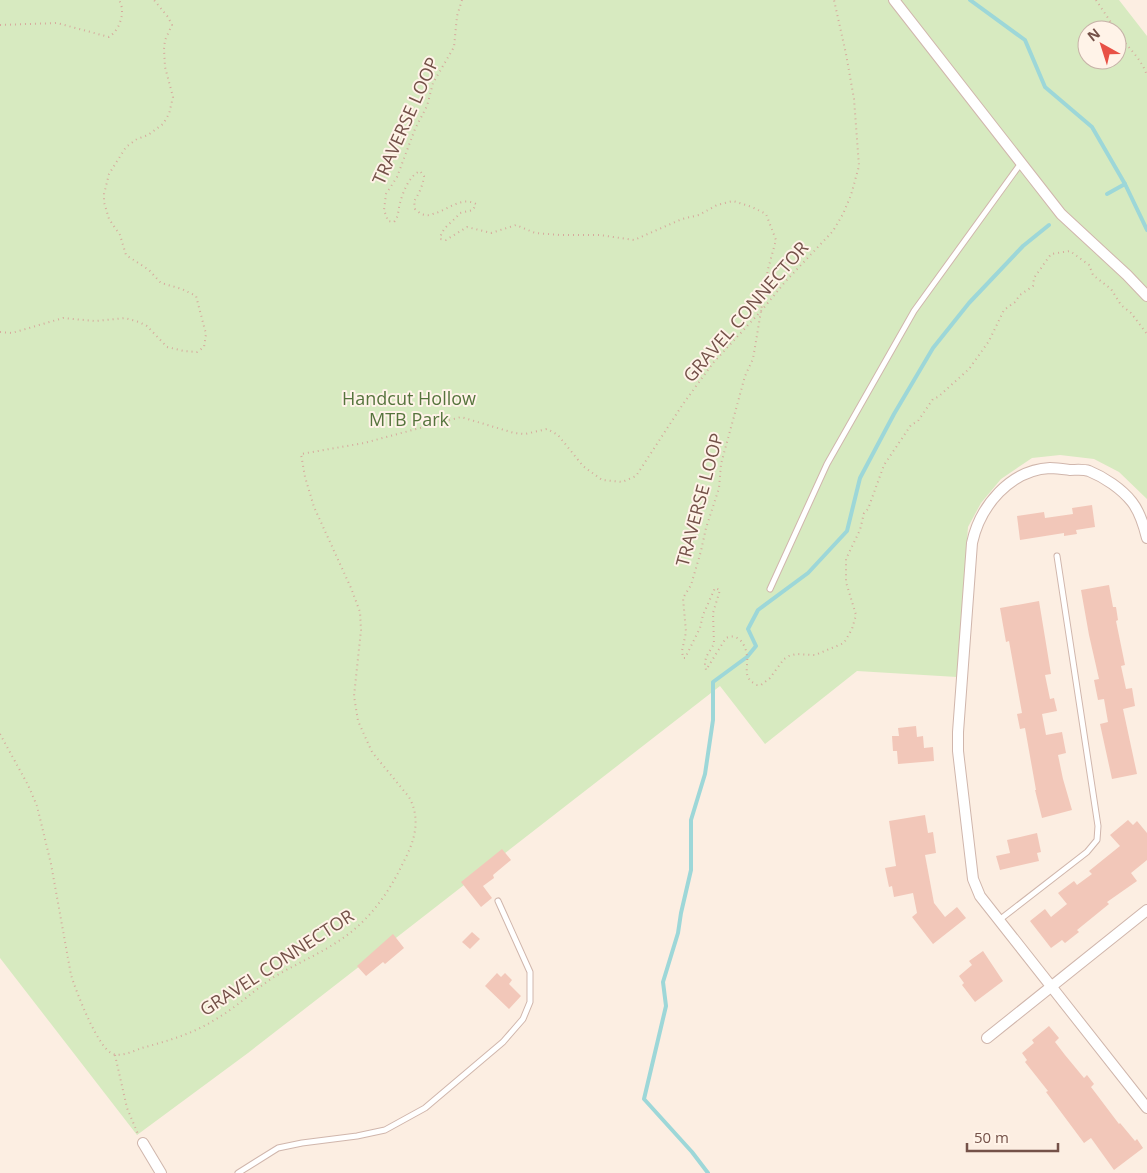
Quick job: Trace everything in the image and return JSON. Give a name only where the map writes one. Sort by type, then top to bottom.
[{"type":"street","points":[[894,0],[1061,214],[1147,296]]},
{"type":"street","points":[[1147,538],[1143,522],[1133,503],[1117,486],[1088,471],[1050,468],[1031,472],[1018,478],[995,496],[976,527],[972,543],[958,751],[974,879],[980,896],[1147,1108]]},
{"type":"street","points":[[988,1038],[1147,910]]},
{"type":"street","points":[[143,1143],[161,1173]]},
{"type":"lane","points":[[770,589],[827,464],[914,311],[1021,162]]},
{"type":"lane","points":[[998,921],[1087,852],[1097,840],[1098,826],[1057,556]]},
{"type":"lane","points":[[238,1173],[278,1148],[385,1130],[425,1108],[503,1042],[523,1019],[530,1002],[530,972],[498,901]]},
{"type":"path","points":[[0,25],[57,23],[109,37],[113,34],[122,14],[119,0]]},
{"type":"path","points":[[0,332],[18,331],[63,318],[95,321],[126,318],[147,326],[167,346],[184,351],[197,352],[204,347],[206,334],[196,296],[161,282],[148,270],[126,255],[120,235],[110,218],[104,202],[104,194],[110,174],[126,147],[137,138],[148,135],[163,124],[169,114],[173,97],[165,67],[164,49],[165,40],[172,25],[154,0]]},
{"type":"path","name":"TRAVERSE LOOP","points":[[462,0],[457,16],[454,48],[432,83],[427,106],[414,129],[396,177],[386,194],[384,210],[388,221],[394,222],[398,217],[400,203],[410,179],[420,171],[424,179],[414,201],[415,208],[421,214],[431,215],[460,202],[476,204],[473,210],[460,213],[455,220],[444,228],[440,239],[443,240],[467,227],[491,233],[516,225],[535,233],[600,236],[634,240],[682,219],[699,215],[717,205],[733,201],[766,214],[776,240],[768,269],[753,359],[745,376],[721,464],[719,488],[691,585],[682,598],[686,632],[682,651],[683,658],[685,658],[700,628],[714,588],[720,590],[713,612],[714,644],[706,657],[706,669],[709,668],[726,638],[734,636],[744,644],[748,657],[746,672],[750,681],[757,685],[761,685],[770,678],[784,659],[789,656],[796,654],[815,655],[844,643],[852,629],[856,615],[846,582],[845,562],[860,530],[864,513],[868,509],[884,465],[903,436],[918,421],[933,399],[938,397],[969,369],[989,341],[1004,310],[1033,286],[1034,278],[1051,254],[1070,251],[1084,260],[1089,265],[1093,275],[1111,289],[1121,305],[1131,313],[1147,334]]},
{"type":"path","name":"GRAVEL CONNECTOR","points":[[115,1055],[121,1055],[172,1040],[203,1027],[234,1008],[274,977],[346,937],[383,900],[399,873],[414,840],[416,816],[414,805],[372,752],[358,721],[354,696],[361,630],[360,612],[314,508],[301,454],[364,443],[461,417],[514,434],[525,434],[546,429],[558,435],[583,466],[597,477],[609,482],[630,480],[641,469],[683,404],[713,363],[833,231],[843,214],[854,186],[859,166],[854,100],[834,0]]},
{"type":"path","points":[[1096,0],[1110,20]]},
{"type":"path","points":[[1127,45],[1135,54],[1147,76]]},
{"type":"path","points":[[0,734],[28,785],[37,806],[51,864],[75,989],[102,1044],[110,1053],[115,1055],[127,1108],[143,1143]]},
{"type":"green space","name":"Handcut Hollow MTB Park","points":[[0,0],[1119,0],[1147,36],[1147,499],[1119,472],[1094,459],[1060,455],[1032,458],[1001,479],[981,503],[968,527],[957,677],[857,671],[765,744],[720,686],[248,1053],[137,1135],[0,958]]},
{"type":"building","points":[[1092,505],[1095,527],[1076,530],[1077,534],[1064,536],[1064,533],[1020,540],[1017,516],[1044,512],[1045,518],[1073,514],[1072,508]]},
{"type":"building","points":[[1109,585],[1113,607],[1116,607],[1118,620],[1116,621],[1125,665],[1121,666],[1126,689],[1132,688],[1135,706],[1123,709],[1137,774],[1112,779],[1100,724],[1108,722],[1104,699],[1098,700],[1094,680],[1099,679],[1081,590]]},
{"type":"building","points":[[1039,601],[1051,674],[1045,675],[1050,699],[1054,698],[1057,711],[1042,714],[1046,735],[1062,732],[1066,753],[1058,755],[1072,810],[1042,818],[1035,790],[1025,728],[1020,729],[1017,714],[1022,713],[1009,641],[1006,642],[1000,608]]},
{"type":"building","points":[[916,726],[917,737],[923,736],[924,748],[933,747],[934,761],[898,764],[897,751],[893,751],[892,736],[899,736],[898,728]]},
{"type":"building","points":[[925,815],[928,833],[933,832],[936,853],[925,855],[934,903],[945,917],[957,907],[966,918],[933,944],[912,917],[917,913],[913,893],[894,897],[892,886],[889,887],[885,868],[896,866],[889,821]]},
{"type":"building","points":[[1128,820],[1133,825],[1137,821],[1147,833],[1147,860],[1131,873],[1137,881],[1107,902],[1109,904],[1077,930],[1079,932],[1065,943],[1062,940],[1051,948],[1030,921],[1045,909],[1051,917],[1067,904],[1058,893],[1074,881],[1077,885],[1092,874],[1089,871],[1120,846],[1110,835]]},
{"type":"building","points":[[1037,833],[1041,852],[1037,853],[1039,861],[1000,870],[996,856],[1010,853],[1007,840]]},
{"type":"building","points":[[502,849],[511,860],[493,875],[494,878],[483,886],[492,898],[481,907],[461,882]]},
{"type":"building","points":[[472,932],[480,939],[470,949],[462,942]]},
{"type":"building","points":[[393,934],[404,948],[385,964],[383,962],[366,976],[357,966]]},
{"type":"building","points":[[983,951],[1003,981],[975,1002],[962,985],[964,983],[959,976],[972,965],[969,961]]},
{"type":"building","points":[[497,973],[501,977],[505,973],[512,980],[509,984],[521,996],[509,1009],[485,986]]},
{"type":"building","points":[[1049,1026],[1059,1038],[1055,1042],[1065,1055],[1084,1078],[1087,1075],[1094,1084],[1091,1087],[1119,1124],[1135,1141],[1137,1139],[1143,1148],[1114,1170],[1091,1138],[1084,1143],[1046,1092],[1048,1091],[1025,1062],[1027,1060],[1022,1053],[1034,1043],[1032,1040]]},
{"type":"waterway","points":[[970,0],[1025,40],[1045,87],[1092,127],[1125,184],[1147,230]]},
{"type":"waterway","points":[[1107,194],[1125,184]]},
{"type":"waterway","points":[[708,1173],[692,1152],[644,1099],[666,1006],[663,982],[678,933],[691,870],[691,820],[705,774],[713,720],[713,682],[747,657],[756,646],[748,629],[758,610],[808,573],[847,531],[860,478],[894,414],[933,348],[969,303],[1023,246],[1049,225]]}]
